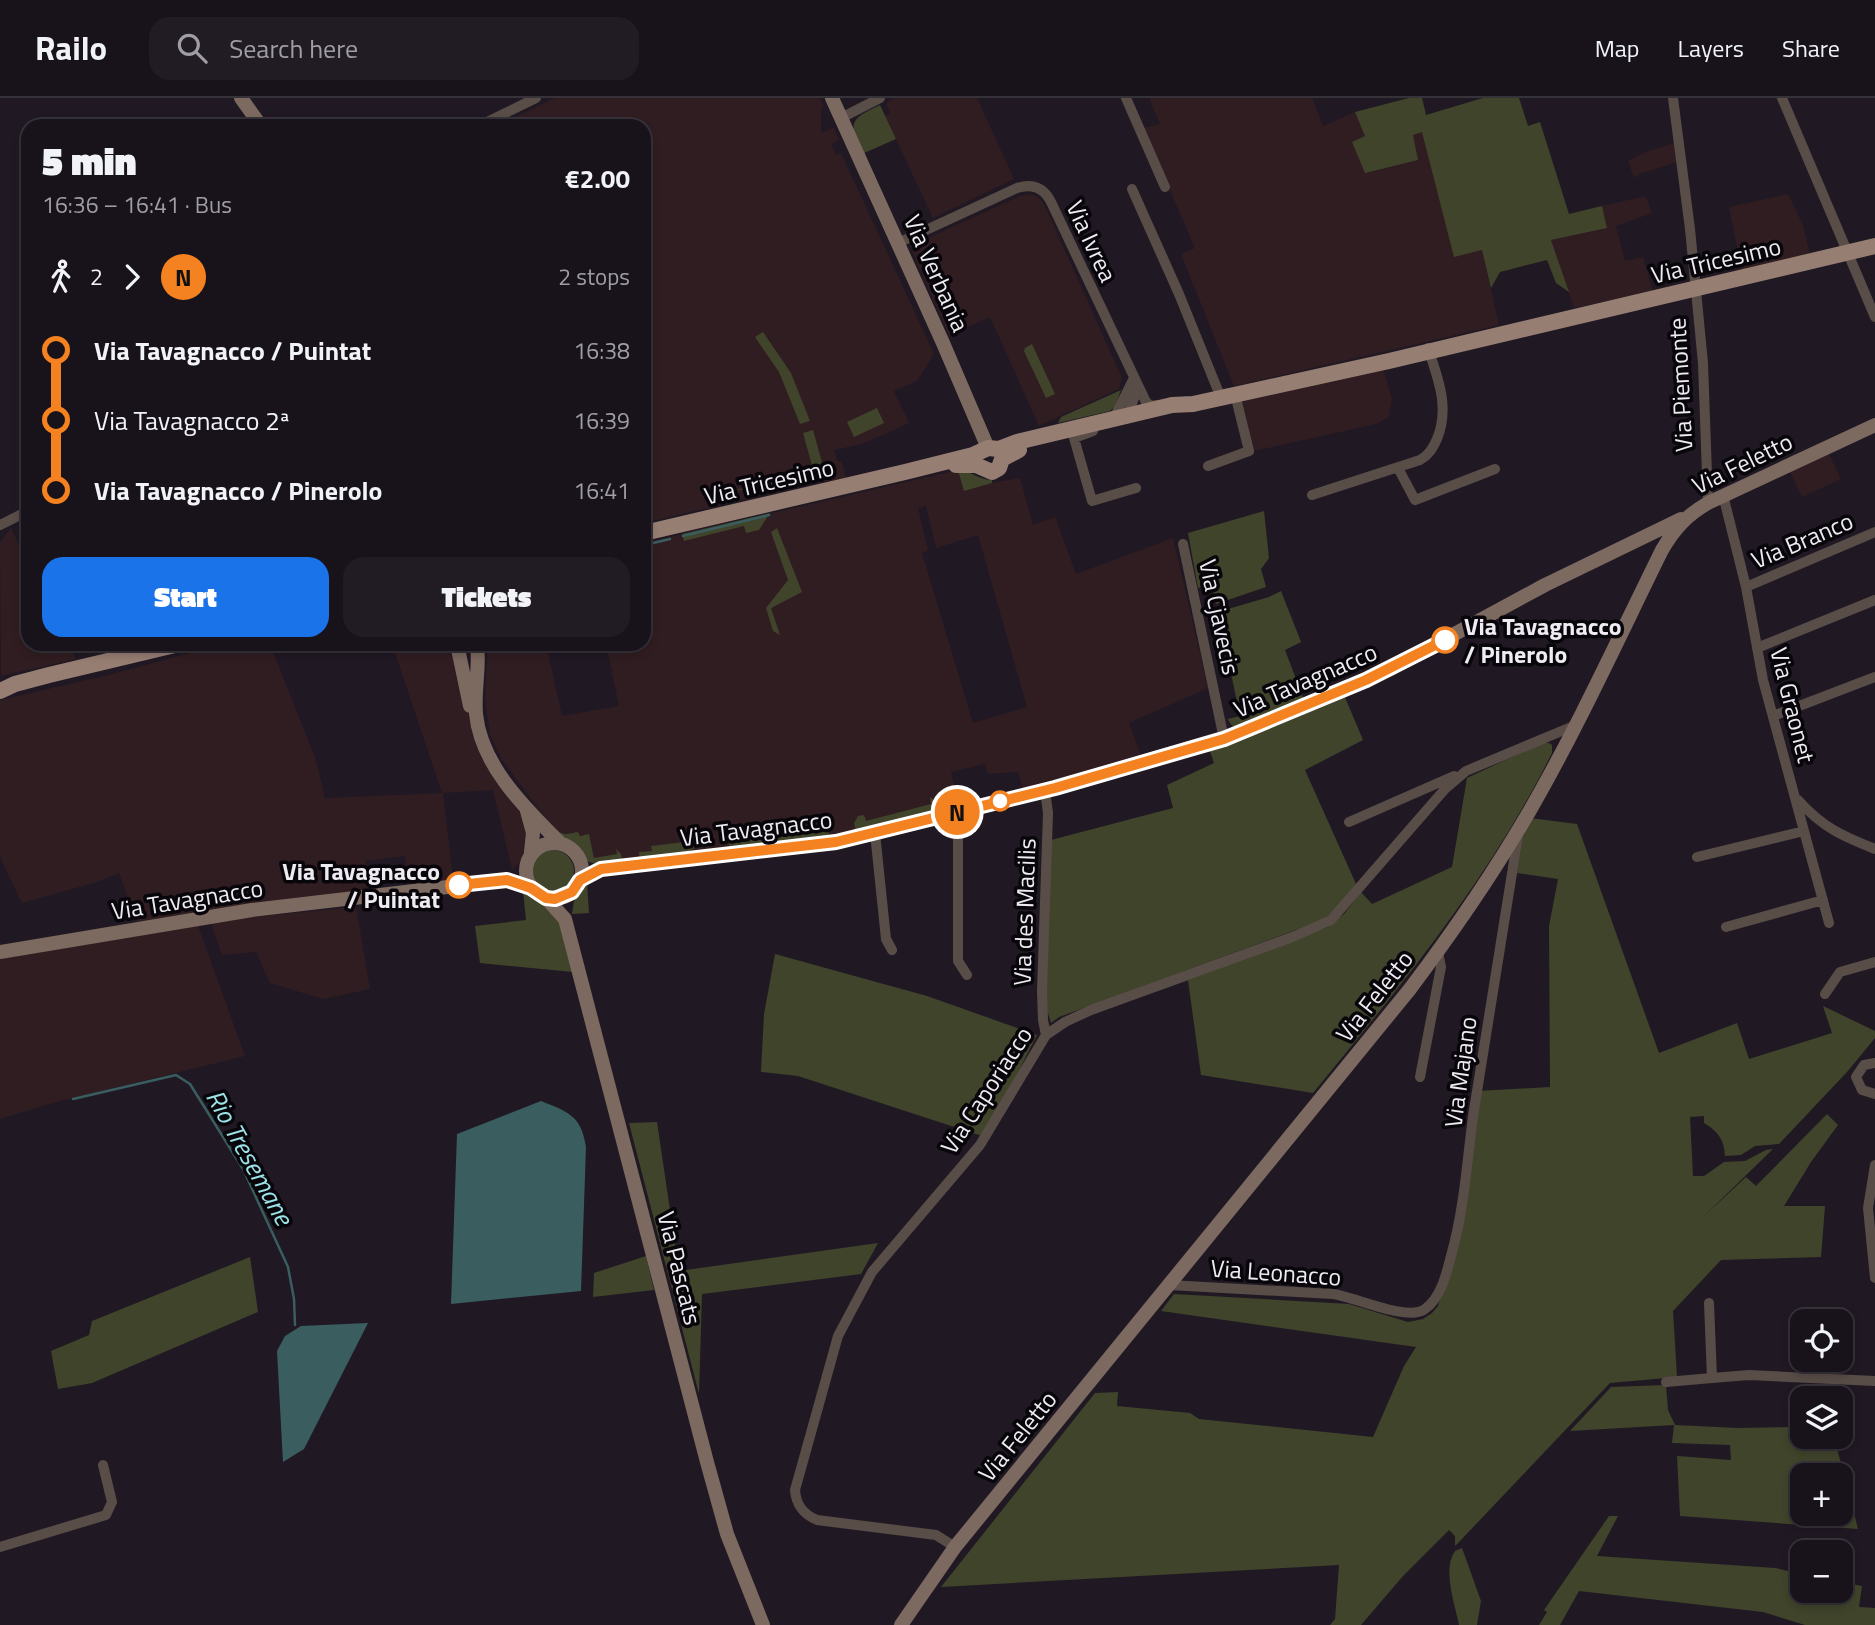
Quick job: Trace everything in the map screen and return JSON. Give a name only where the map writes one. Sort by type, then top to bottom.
[{"type":"main road","name":"Via Tricesimo","points":[[990,455],[1119,418],[1372,365],[1428,348],[1875,246]]},
{"type":"main road","name":"Via Tricesimo","points":[[651,532],[905,472],[1019,450],[1174,414],[1188,403]]},
{"type":"main road","points":[[0,691],[8,684],[148,651]]},
{"type":"street","points":[[240,98],[245,119]]},
{"type":"street","points":[[240,98],[256,119]]},
{"type":"street","points":[[493,119],[536,98]]},
{"type":"street","name":"Via Verbania","points":[[832,98],[990,455]]},
{"type":"street","points":[[841,118],[880,98]]},
{"type":"street","points":[[1126,98],[1165,187]]},
{"type":"street","name":"Via Piemonte","points":[[1673,98],[1703,363],[1708,503]]},
{"type":"street","points":[[1782,98],[1875,317]]},
{"type":"street","name":"Via Ivrea","points":[[898,243],[1017,188],[1028,186],[1042,189],[1051,202],[1136,383]]},
{"type":"street","points":[[1132,188],[1228,396],[1249,451],[1208,466]]},
{"type":"street","points":[[1312,495],[1398,468],[1427,455],[1442,423],[1444,402],[1428,348]]},
{"type":"street","points":[[1136,383],[1151,406],[1170,402],[1188,403]]},
{"type":"street","points":[[1119,418],[1136,383]]},
{"type":"street","points":[[1119,418],[1117,414],[1136,383]]},
{"type":"street","name":"Via Tricesimo","points":[[1074,438],[1121,424],[1119,418]]},
{"type":"street","name":"Via Feletto","points":[[901,1625],[955,1547],[1170,1286],[1438,952],[1488,880],[1519,828],[1576,725],[1662,550],[1685,517],[1723,495],[1875,425]]},
{"type":"street","points":[[1074,438],[1092,501],[1136,488]]},
{"type":"street","points":[[1398,468],[1415,500],[1494,469]]},
{"type":"street","name":"Via Graonet","points":[[1723,495],[1746,587],[1773,716],[1829,923]]},
{"type":"street","points":[[0,525],[21,514]]},
{"type":"street","name":"Via Tavagnacco","points":[[580,861],[601,869],[836,842],[1045,790],[1224,739],[1390,669],[1545,585],[1685,517]]},
{"type":"street","name":"Via Branco","points":[[1746,587],[1875,532]]},
{"type":"street","points":[[1649,534],[1658,540],[1662,550]]},
{"type":"street","name":"Via Cjavecis","points":[[1183,544],[1224,739]]},
{"type":"street","points":[[1758,648],[1875,600]]},
{"type":"street","points":[[458,651],[472,718],[495,766],[527,810],[559,842],[575,852],[580,861],[582,870],[576,886],[564,897],[546,898],[531,888],[526,878],[532,824],[527,810]]},
{"type":"street","points":[[478,651],[475,709],[480,733]]},
{"type":"street","points":[[1773,716],[1875,677]]},
{"type":"street","name":"Via Caporiacco","points":[[1349,822],[1576,725]]},
{"type":"street","name":"Via Caporiacco","points":[[955,1547],[936,1535],[817,1520],[797,1503],[796,1490],[838,1336],[872,1272],[980,1144],[1046,1035],[1065,1022],[1091,1010],[1295,936],[1331,920],[1445,789],[1466,771]]},
{"type":"street","name":"Via des Macilis","points":[[1045,790],[1048,813],[1042,991],[1046,1035]]},
{"type":"street","points":[[1795,797],[1826,827],[1840,836],[1875,849]]},
{"type":"street","points":[[956,812],[958,961],[967,975]]},
{"type":"street","name":"Via Majano","points":[[1420,1312],[1431,1304],[1443,1283],[1461,1214],[1474,1112],[1519,828]]},
{"type":"street","points":[[1697,857],[1804,831]]},
{"type":"street","points":[[875,834],[886,939],[891,950]]},
{"type":"street","points":[[507,880],[539,846],[559,842]]},
{"type":"street","name":"Via Tavagnacco","points":[[576,886],[601,869]]},
{"type":"street","name":"Via Tavagnacco","points":[[0,953],[252,910],[507,880],[531,888]]},
{"type":"street","name":"Via Pascats","points":[[565,919],[576,886]]},
{"type":"street","name":"Via Pascats","points":[[546,898],[565,919],[710,1474],[732,1547],[763,1625]]},
{"type":"street","points":[[1726,927],[1822,900]]},
{"type":"street","points":[[1420,1077],[1441,967],[1438,952]]},
{"type":"street","points":[[1825,995],[1840,972],[1875,962]]},
{"type":"street","points":[[1874,1061],[1860,1068],[1857,1082],[1862,1090],[1875,1094]]},
{"type":"street","points":[[1875,1165],[1868,1208],[1875,1278]]},
{"type":"street","name":"Via Leonacco","points":[[1170,1286],[1333,1294],[1407,1313],[1420,1312]]},
{"type":"street","points":[[1709,1303],[1712,1378]]},
{"type":"street","points":[[1666,1382],[1749,1375],[1875,1381]]},
{"type":"street","points":[[0,1547],[106,1515],[112,1502],[103,1465]]},
{"type":"shaded area","points":[[555,98],[820,98],[824,107],[821,109],[821,133],[834,128],[839,140],[831,144],[836,155],[841,153],[934,354],[917,381],[894,391],[909,423],[862,444],[834,450],[837,460],[842,463],[846,479],[817,482],[651,521],[651,119],[512,119]]},
{"type":"shaded area","points":[[895,98],[977,98],[1014,179],[933,218],[885,116],[890,113],[886,103]]},
{"type":"shaded area","points":[[1149,98],[1312,98],[1323,126],[1355,112],[1409,98],[1422,98],[1462,255],[1482,250],[1499,325],[1234,386],[1181,254],[1195,248],[1143,128],[1160,124]]},
{"type":"shaded area","points":[[1409,98],[1422,98],[1426,115],[1483,98],[1519,98],[1528,126],[1540,122],[1569,214],[1602,206],[1607,228],[1551,240],[1569,292],[1556,283],[1547,260],[1500,272],[1491,288],[1482,250],[1454,257],[1422,132],[1413,135],[1418,160],[1365,173],[1352,142],[1365,136],[1355,112]]},
{"type":"shaded area","points":[[880,105],[896,139],[862,154],[854,124],[862,115]]},
{"type":"shaded area","points":[[1674,143],[1677,162],[1634,178],[1628,161]]},
{"type":"shaded area","points":[[1031,194],[1044,204],[1122,378],[1119,389],[1039,426],[990,317],[949,335],[912,251],[917,243],[1020,196]]},
{"type":"shaded area","points":[[1788,194],[1803,225],[1810,255],[1742,272],[1729,207]]},
{"type":"shaded area","points":[[1646,196],[1652,213],[1616,226],[1625,261],[1643,257],[1653,292],[1574,308],[1551,240],[1607,228],[1602,206]]},
{"type":"shaded area","points":[[763,332],[791,373],[810,421],[800,424],[779,372],[755,337]]},
{"type":"shaded area","points":[[1032,344],[1055,394],[1046,398],[1024,351]]},
{"type":"shaded area","points":[[1383,368],[1392,399],[1389,417],[1376,424],[1254,451],[1242,401]]},
{"type":"shaded area","points":[[1121,390],[1115,406],[1110,411],[1058,423],[1061,417]]},
{"type":"shaded area","points":[[877,408],[884,423],[854,437],[847,422]]},
{"type":"shaded area","points":[[813,430],[823,466],[814,469],[817,482],[767,485],[728,492],[813,469],[803,433]]},
{"type":"shaded area","points":[[1828,452],[1841,479],[1802,497],[1789,470]]},
{"type":"shaded area","points":[[958,470],[992,483],[1020,478],[1033,525],[1055,517],[1076,574],[1173,538],[1208,688],[1129,723],[1141,756],[1023,789],[1018,772],[988,774],[985,764],[951,772],[959,806],[846,836],[627,862],[595,860],[589,835],[579,836],[578,832],[561,834],[552,827],[502,760],[490,735],[485,700],[488,651],[548,651],[562,716],[619,706],[607,651],[651,651],[651,541]],"holes":[[[926,506],[936,548],[978,535],[1027,707],[973,723],[922,553],[928,550],[918,508]]]},
{"type":"shaded area","points":[[958,470],[992,480],[992,483],[964,491]]},
{"type":"shaded area","points":[[1264,511],[1269,558],[1261,569],[1266,587],[1216,604],[1211,584],[1198,588],[1188,533]]},
{"type":"shaded area","points":[[770,513],[759,530],[746,533],[744,526],[684,541],[682,534]]},
{"type":"shaded area","points":[[11,528],[21,549],[21,651],[72,651],[76,659],[1,676],[0,542]]},
{"type":"shaded area","points":[[777,528],[802,592],[771,608],[780,635],[773,631],[766,608],[788,580],[771,532]]},
{"type":"shaded area","points":[[1281,591],[1301,642],[1285,650],[1304,700],[1242,727],[1235,727],[1228,719],[1240,716],[1218,612]]},
{"type":"shaded area","points":[[197,651],[273,651],[316,760],[325,798],[442,793],[394,651],[455,651],[473,735],[520,810],[528,830],[526,849],[512,869],[493,790],[443,793],[453,879],[409,884],[405,856],[365,861],[369,890],[137,922],[119,873],[22,903],[0,857],[0,700]]},
{"type":"shaded area","points":[[1344,695],[1363,740],[1305,770],[1356,884],[1339,907],[1323,920],[1059,1017],[1051,1023],[1047,1010],[1047,976],[1051,840],[1173,808],[1167,785],[1214,763],[1210,751]]},
{"type":"shaded area","points":[[1542,743],[1552,745],[1552,753],[1501,844],[1442,930],[1313,1093],[1201,1075],[1188,980],[1328,927],[1344,914],[1361,892],[1372,904],[1452,867],[1467,778]]},
{"type":"shaded area","points":[[930,797],[935,801],[938,812],[856,833],[854,823],[858,816],[864,815],[866,821],[931,804]]},
{"type":"shaded area","points":[[1530,818],[1577,824],[1659,1053],[1737,1023],[1749,1059],[1832,1033],[1823,1006],[1875,1031],[1875,1038],[1847,1072],[1779,1144],[1755,1146],[1741,1155],[1725,1156],[1722,1141],[1717,1133],[1704,1123],[1704,1116],[1690,1117],[1693,1176],[1704,1176],[1724,1162],[1745,1161],[1773,1149],[1703,1217],[1746,1177],[1756,1186],[1827,1114],[1838,1125],[1784,1206],[1825,1206],[1821,1257],[1721,1260],[1673,1311],[1677,1377],[1610,1383],[1455,1546],[1455,1536],[1449,1530],[1403,1576],[1361,1625],[1330,1625],[1335,1619],[1339,1565],[941,1587],[1095,1393],[1118,1392],[1117,1406],[1190,1413],[1199,1419],[1373,1437],[1404,1366],[1416,1347],[1161,1311],[1174,1294],[1349,1304],[1408,1322],[1423,1319],[1438,1306],[1445,1282],[1478,1091],[1550,1087],[1549,926],[1558,879],[1517,873],[1524,828]]},
{"type":"shaded area","points":[[825,826],[831,838],[730,849],[728,839],[807,832]]},
{"type":"shaded area","points":[[556,832],[578,832],[580,836],[589,834],[594,858],[617,854],[616,849],[621,854],[622,862],[596,864],[586,861],[571,843]]},
{"type":"shaded area","points":[[693,841],[694,849],[690,850],[690,854],[640,860],[639,852],[652,851],[651,846]]},
{"type":"shaded area","points":[[553,850],[568,856],[574,871],[568,886],[553,892],[538,886],[532,871],[538,856]]},
{"type":"shaded area","points":[[587,883],[589,913],[572,914],[574,901]]},
{"type":"shaded area","points":[[523,891],[546,905],[559,921],[573,972],[480,963],[475,926],[526,920]]},
{"type":"shaded area","points":[[356,907],[370,989],[323,999],[270,983],[256,952],[222,955],[210,921]]},
{"type":"shaded area","points":[[197,923],[245,1056],[56,1102],[0,1119],[0,959]]},
{"type":"shaded area","points":[[775,954],[927,996],[1037,1035],[985,1137],[798,1076],[761,1072],[764,1014]]},
{"type":"shaded area","points":[[541,1101],[572,1116],[584,1136],[586,1147],[581,1291],[451,1304],[457,1134]]},
{"type":"shaded area","points":[[657,1122],[679,1271],[878,1243],[861,1274],[702,1294],[699,1394],[629,1123]]},
{"type":"shaded area","points":[[646,1256],[654,1290],[593,1297],[594,1273]]},
{"type":"shaded area","points":[[250,1257],[258,1312],[92,1383],[58,1389],[51,1351],[89,1335],[92,1321]]},
{"type":"shaded area","points":[[368,1323],[304,1449],[283,1462],[277,1351],[285,1336],[301,1326]]},
{"type":"shaded area","points":[[1666,1385],[1668,1410],[1675,1425],[1790,1427],[1790,1449],[1837,1449],[1841,1463],[1790,1463],[1790,1524],[1680,1516],[1677,1456],[1731,1460],[1730,1445],[1672,1443],[1674,1425],[1570,1431],[1611,1387]]},
{"type":"shaded area","points":[[1853,1510],[1858,1529],[1817,1526],[1853,1526]]},
{"type":"shaded area","points":[[1609,1516],[1618,1516],[1597,1556],[1775,1568],[1790,1571],[1790,1603],[1853,1603],[1853,1584],[1862,1586],[1859,1607],[1875,1608],[1875,1625],[1805,1625],[1763,1612],[1579,1591],[1560,1625],[1539,1625],[1547,1612],[1544,1610]]},
{"type":"shaded area","points":[[1462,1548],[1481,1601],[1477,1625],[1459,1625],[1449,1577],[1451,1559],[1455,1551]]},
{"type":"waterway","points":[[683,536],[769,515]]},
{"type":"waterway","points":[[653,543],[670,539]]},
{"type":"waterway","name":"Rio Tresemane","points":[[73,1099],[176,1075],[190,1084],[243,1169],[288,1267],[294,1299],[295,1325]]},
{"type":"bus line","name":"N","points":[[459,885],[507,880],[531,888],[538,895],[555,899],[572,892],[580,880],[601,869],[836,842],[875,834],[1055,788],[1224,739],[1366,680],[1445,640]]},
{"type":"place","name":"Via Tavagnacco / Pinerolo","points":[[1445,640]]},
{"type":"place","name":"Via Tavagnacco / Puintat","points":[[459,885]]}]
